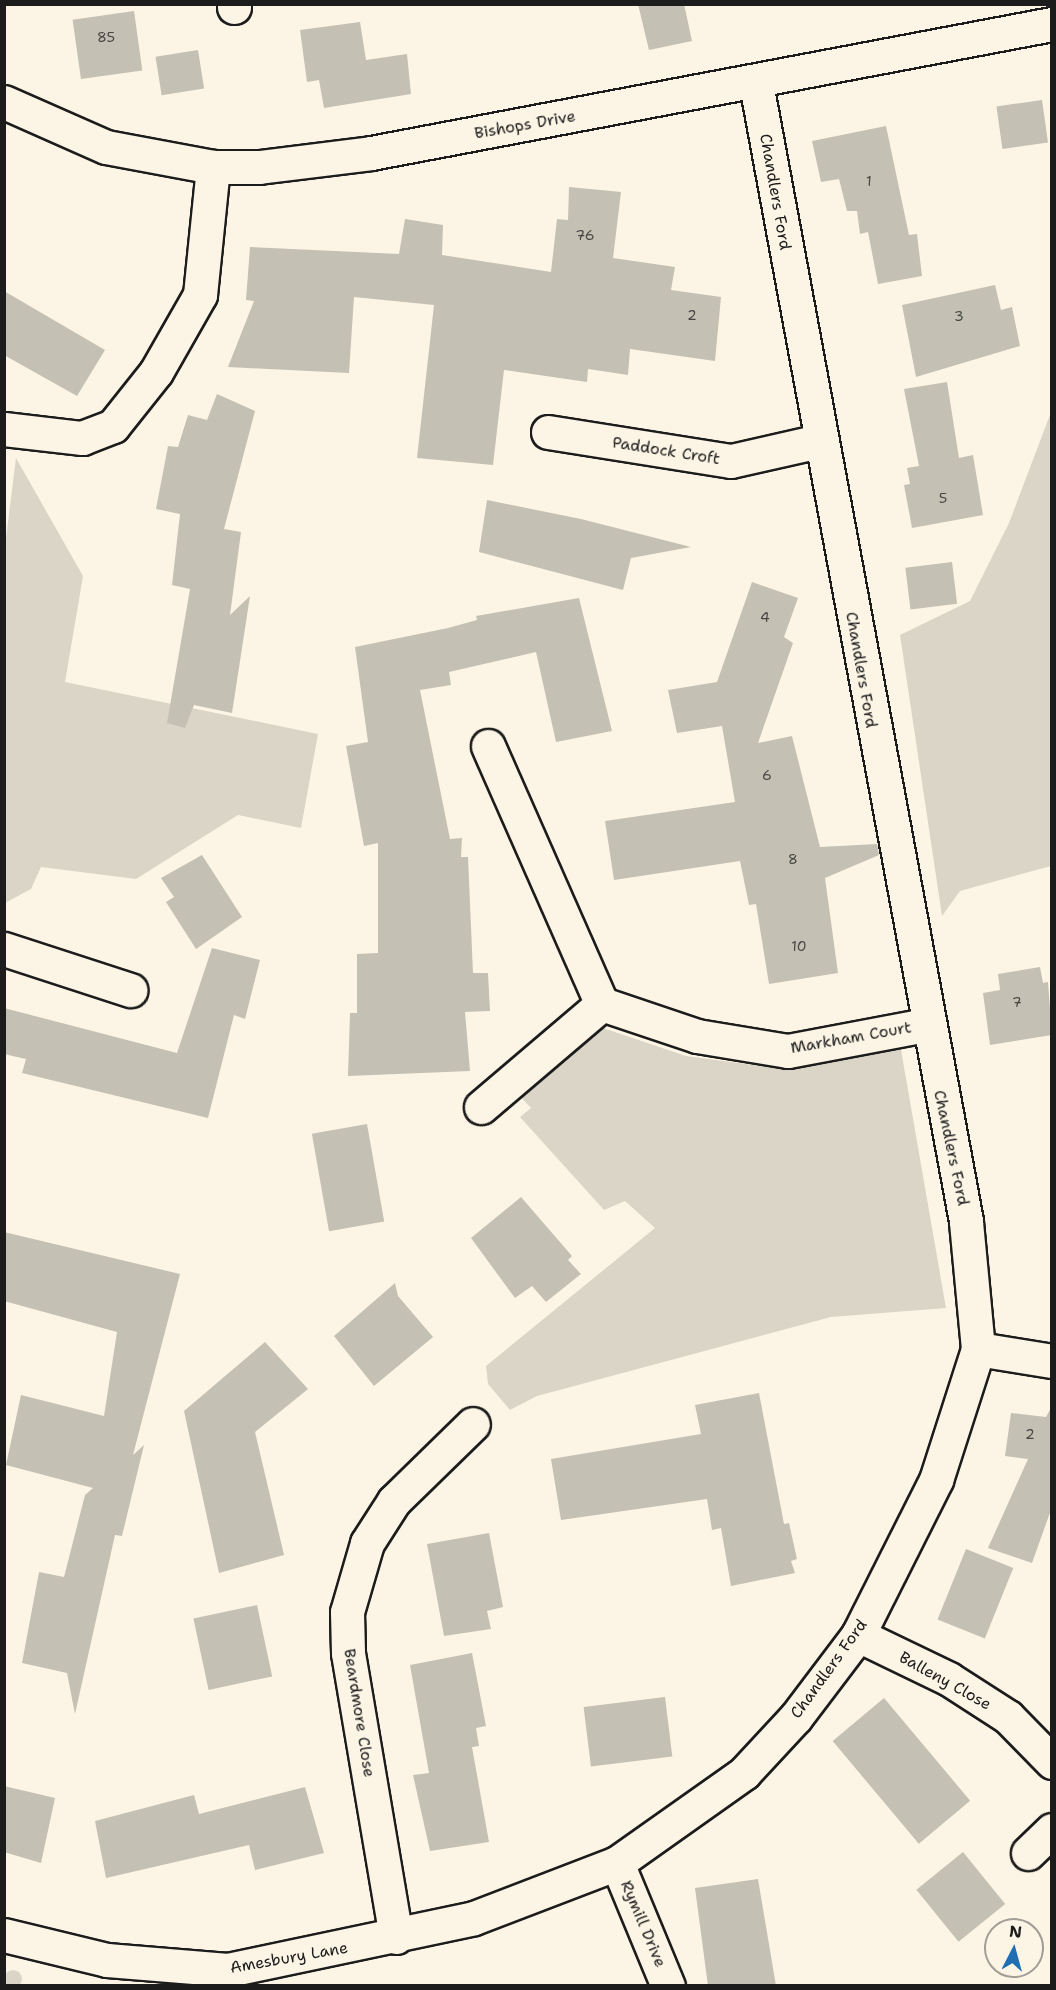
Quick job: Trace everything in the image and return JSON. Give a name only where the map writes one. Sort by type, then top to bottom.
[{"type":"street","name":"Bishops Drive","points":[[4,102],[106,147],[213,167],[314,162],[756,83],[1052,24]]},
{"type":"street","name":"Chandlers Ford","points":[[396,1936],[474,1918],[617,1863],[744,1773],[796,1717],[858,1635],[936,1480],[978,1350],[966,1221],[926,1025],[756,83]]},
{"type":"street","points":[[4,429],[82,438],[113,426],[156,372],[200,295],[213,167]]},
{"type":"street","name":"Paddock Croft","points":[[548,432],[731,461],[819,441]]},
{"type":"street","points":[[481,1107],[602,1004],[488,746]]},
{"type":"street","points":[[4,949],[130,990]]},
{"type":"street","name":"Markham Court","points":[[602,1004],[697,1036],[788,1051],[926,1025]]},
{"type":"street","points":[[978,1350],[1052,1361]]},
{"type":"street","name":"Beardmore Close","points":[[396,1936],[348,1653],[347,1612],[367,1543],[394,1501],[473,1424]]},
{"type":"street","name":"Balleny Close","points":[[858,1635],[949,1678],[1008,1717],[1052,1762]]},
{"type":"street","points":[[1028,1853],[1052,1830]]},
{"type":"street","name":"Rymill Drive","points":[[617,1863],[668,1986]]},
{"type":"street","name":"Amesbury Lane","points":[[4,1935],[107,1960],[228,1970],[396,1936]]},
{"type":"shaded area","points":[[1051,412],[1051,866],[960,891],[942,916],[900,635],[970,601],[1009,523]]},
{"type":"shaded area","points":[[16,458],[83,576],[65,682],[318,734],[301,828],[238,815],[136,879],[41,867],[31,889],[5,903],[4,554]]},
{"type":"shaded area","points":[[603,1028],[686,1056],[775,1068],[900,1044],[946,1308],[831,1317],[537,1396],[510,1410],[488,1384],[486,1366],[655,1228],[625,1201],[604,1210],[520,1117],[531,1108],[520,1096]]},
{"type":"shaded area","points":[[13,1970],[19,1973],[22,1979],[19,1985],[13,1988],[7,1985],[4,1979],[7,1973]]},
{"type":"building","points":[[638,4],[684,4],[692,41],[649,50]]},
{"type":"building","points":[[134,11],[142,70],[81,79],[73,20]]},
{"type":"building","points":[[360,22],[366,60],[407,54],[411,94],[324,108],[319,80],[307,82],[300,30]]},
{"type":"building","points":[[198,50],[204,89],[162,95],[156,57]]},
{"type":"building","points":[[1042,100],[1048,143],[1002,149],[996,106]]},
{"type":"building","points":[[886,126],[909,235],[917,234],[922,276],[878,284],[868,232],[860,234],[857,211],[847,211],[839,179],[821,182],[812,141]]},
{"type":"building","points":[[569,187],[621,192],[613,258],[675,267],[671,290],[721,297],[715,361],[630,349],[628,375],[588,369],[587,382],[504,370],[493,465],[417,458],[434,305],[354,297],[349,373],[228,367],[254,301],[246,300],[250,247],[399,254],[405,219],[443,225],[442,255],[551,272],[557,219],[568,220]]},
{"type":"building","points":[[995,285],[1001,310],[1012,307],[1020,346],[916,377],[902,305]]},
{"type":"building","points":[[4,291],[105,350],[77,396],[4,355]]},
{"type":"building","points":[[947,382],[959,458],[973,455],[983,515],[912,528],[904,485],[910,484],[907,468],[919,466],[904,389]]},
{"type":"building","points":[[217,394],[255,411],[224,529],[241,532],[230,615],[250,596],[232,713],[194,705],[185,728],[167,723],[190,589],[172,585],[180,514],[156,509],[168,446],[178,447],[188,415],[207,420]]},
{"type":"building","points":[[487,500],[581,519],[691,547],[631,558],[623,590],[479,552]]},
{"type":"building","points":[[952,562],[957,604],[910,609],[905,568]]},
{"type":"building","points":[[752,582],[798,598],[784,637],[793,643],[758,743],[792,736],[820,847],[877,844],[879,855],[825,878],[838,973],[769,984],[756,904],[749,905],[740,861],[614,880],[605,821],[735,802],[722,726],[677,733],[668,690],[717,682]]},
{"type":"building","points":[[579,598],[612,731],[556,742],[536,652],[449,672],[451,685],[420,690],[450,839],[462,838],[461,857],[468,857],[473,973],[488,973],[490,1011],[465,1012],[470,1071],[348,1076],[350,1013],[357,1013],[357,954],[378,953],[378,843],[364,846],[346,746],[368,742],[355,647],[448,628],[477,620],[476,616]]},
{"type":"building","points":[[202,855],[242,917],[196,949],[166,902],[174,897],[161,878]]},
{"type":"building","points":[[212,948],[260,960],[245,1019],[234,1015],[208,1118],[22,1073],[26,1059],[4,1054],[4,1008],[177,1053]]},
{"type":"building","points":[[1040,967],[1043,983],[1048,982],[1052,1035],[990,1045],[983,993],[1000,990],[998,974]]},
{"type":"building","points":[[367,1124],[384,1221],[329,1231],[312,1134]]},
{"type":"building","points":[[521,1197],[572,1256],[568,1260],[581,1274],[546,1302],[532,1286],[515,1298],[471,1238]]},
{"type":"building","points":[[4,1232],[180,1274],[133,1455],[144,1445],[122,1536],[115,1535],[75,1714],[67,1673],[22,1663],[39,1572],[64,1577],[85,1495],[93,1488],[6,1465],[21,1395],[104,1416],[117,1332],[4,1301]]},
{"type":"building","points":[[395,1283],[398,1296],[433,1337],[374,1386],[334,1336]]},
{"type":"building","points":[[265,1342],[308,1389],[255,1432],[284,1555],[219,1573],[184,1411]]},
{"type":"building","points":[[759,1393],[784,1524],[789,1523],[797,1559],[791,1561],[795,1573],[731,1586],[721,1528],[712,1530],[707,1499],[561,1520],[551,1459],[701,1434],[695,1405]]},
{"type":"building","points":[[1052,1406],[1052,1507],[1032,1563],[988,1548],[1028,1459],[1005,1456],[1011,1413],[1046,1417]]},
{"type":"building","points":[[489,1533],[503,1607],[487,1611],[491,1629],[444,1636],[427,1544]]},
{"type":"building","points":[[966,1549],[1013,1568],[985,1639],[938,1619]]},
{"type":"building","points":[[257,1605],[272,1676],[209,1690],[193,1619]]},
{"type":"building","points":[[472,1653],[486,1726],[476,1728],[479,1746],[472,1747],[489,1842],[430,1851],[413,1775],[429,1773],[410,1665]]},
{"type":"building","points":[[665,1697],[672,1757],[591,1767],[584,1707]]},
{"type":"building","points":[[884,1698],[970,1801],[919,1844],[833,1741]]},
{"type":"building","points":[[4,1786],[55,1798],[41,1863],[4,1852]]},
{"type":"building","points":[[305,1787],[324,1853],[255,1870],[249,1845],[106,1878],[95,1821],[194,1795],[199,1814]]},
{"type":"building","points":[[963,1852],[1005,1904],[988,1918],[984,1918],[984,1921],[959,1942],[916,1890]]},
{"type":"building","points":[[758,1879],[776,1986],[708,1986],[695,1888]]}]
